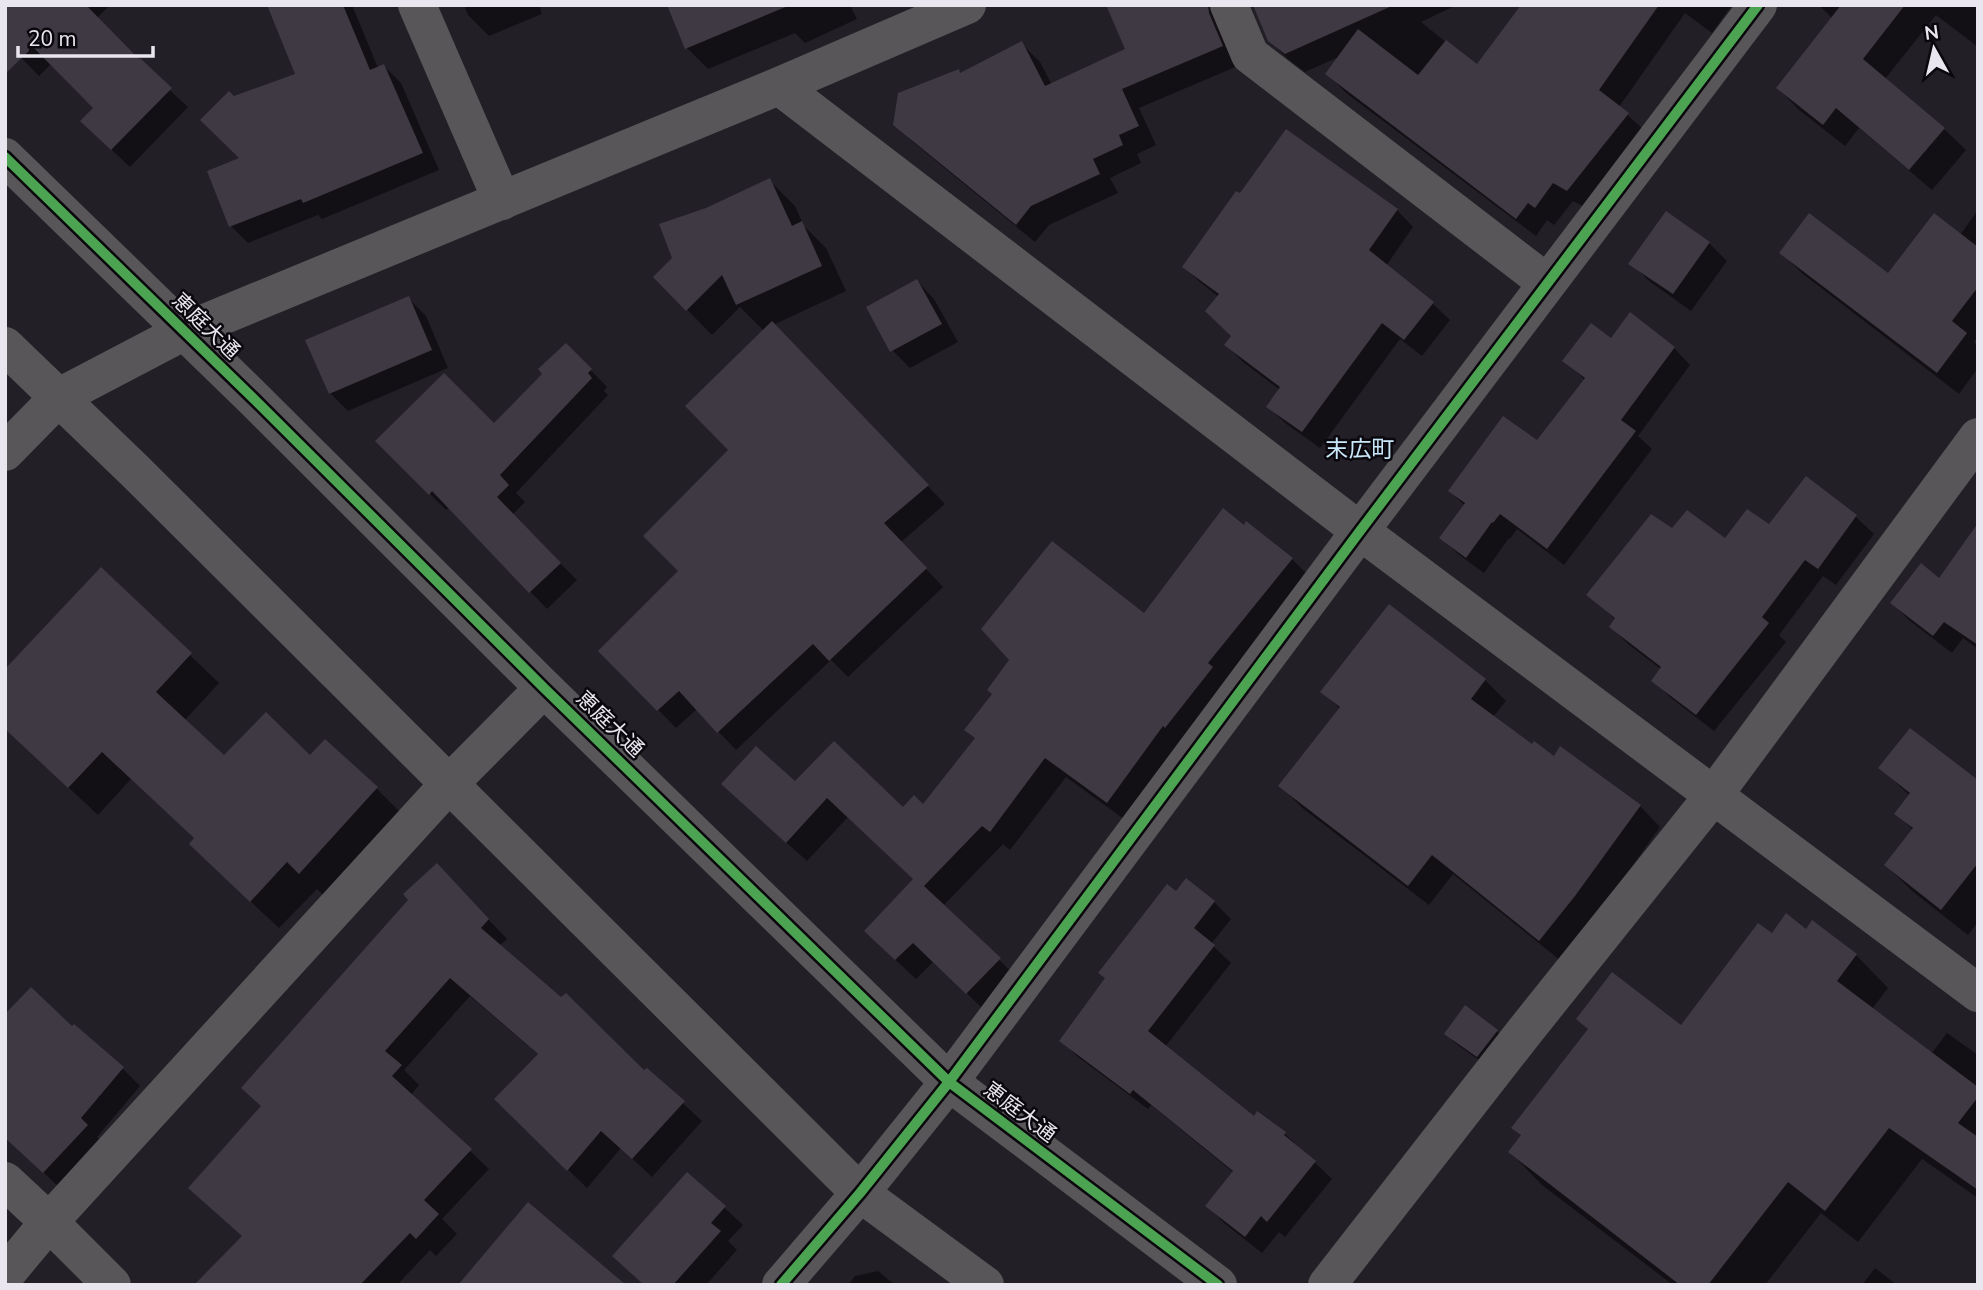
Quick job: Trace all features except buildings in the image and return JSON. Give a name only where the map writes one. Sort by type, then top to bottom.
[{"type":"street","points":[[417,5],[502,201]]},
{"type":"street","points":[[5,452],[60,397],[183,332],[779,86],[967,5]]},
{"type":"street","points":[[1229,5],[1250,55],[1547,284]]},
{"type":"street","points":[[781,1285],[860,1193],[949,1082],[1360,531],[1758,5]]},
{"type":"street","points":[[779,86],[1360,531],[1978,992]]},
{"type":"street","name":"恵庭大通","points":[[5,157],[949,1082],[1217,1285]]},
{"type":"street","points":[[5,346],[60,397],[860,1193],[985,1285]]},
{"type":"street","points":[[1327,1285],[1713,796],[1978,437]]},
{"type":"street","points":[[5,1275],[49,1222],[449,784],[544,688]]},
{"type":"street","points":[[5,1181],[112,1285]]},
{"type":"cycle path","points":[[781,1285],[860,1193],[949,1082],[1360,531],[1758,5]]},
{"type":"cycle path","points":[[5,157],[949,1082],[1218,1285]]},
{"type":"district","name":"末広町","points":[[1360,449]]}]
